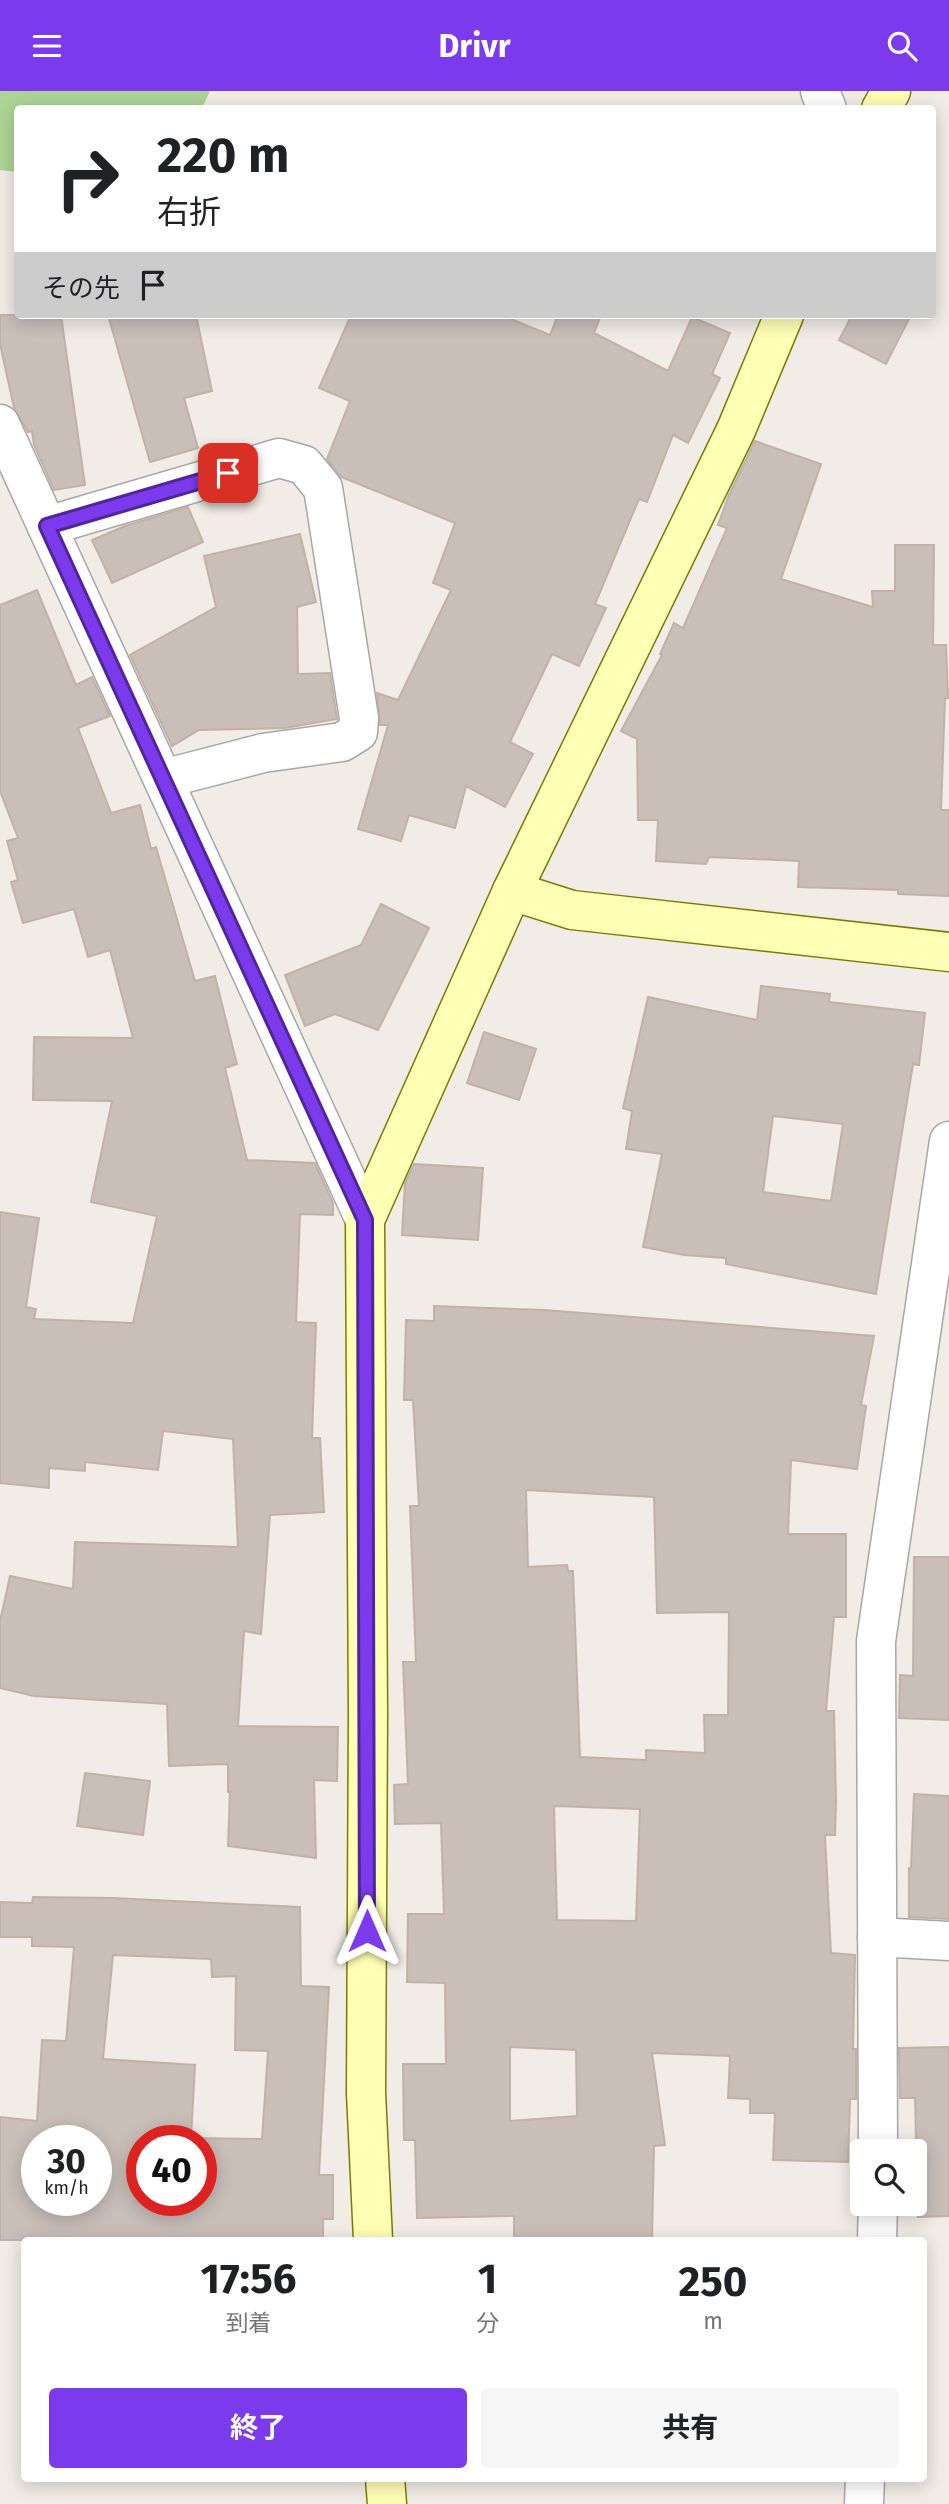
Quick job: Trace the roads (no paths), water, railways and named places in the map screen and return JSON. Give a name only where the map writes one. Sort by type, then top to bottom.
[{"type":"street","points":[[365,1220],[512,891],[736,430],[782,319]]},
{"type":"street","points":[[0,423],[365,1220],[368,1701],[366,2094],[373,2237]]},
{"type":"street","points":[[47,526],[279,458],[304,465],[323,488],[359,718],[358,732],[342,742],[262,753],[163,779]]},
{"type":"street","points":[[512,891],[572,910],[949,952]]},
{"type":"street","points":[[878,2139],[876,1641],[949,1141]]},
{"type":"street","points":[[877,1937],[949,1941]]},
{"type":"street","points":[[877,2237],[878,2216]]},
{"type":"street","points":[[385,2482],[387,2504]]},
{"type":"street","points":[[864,2504],[865,2482]]}]
